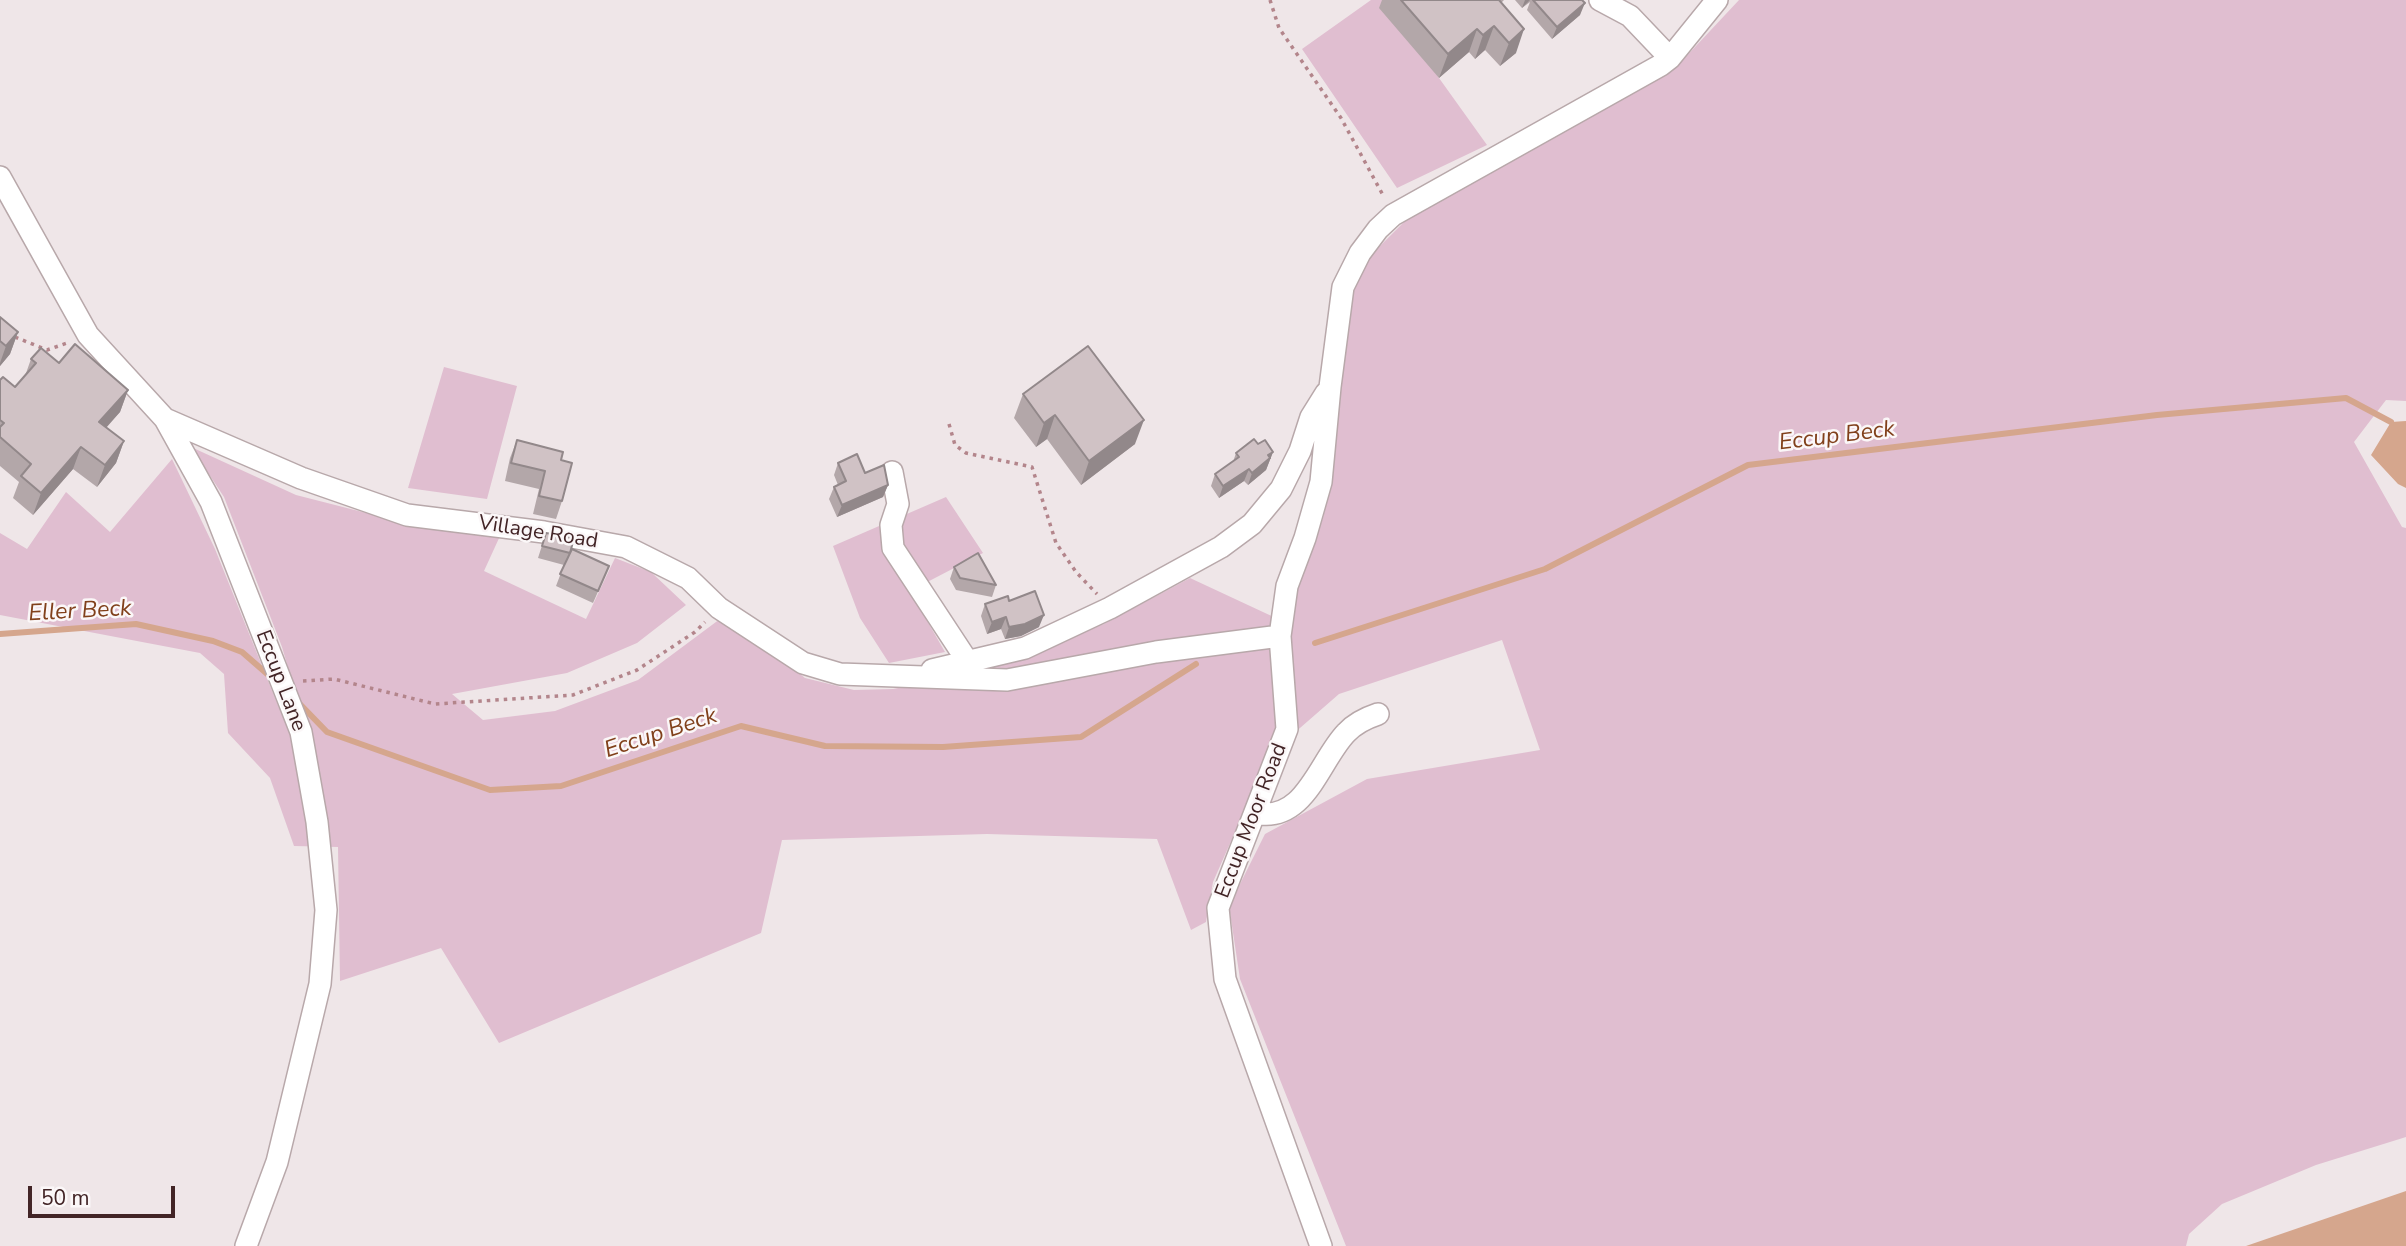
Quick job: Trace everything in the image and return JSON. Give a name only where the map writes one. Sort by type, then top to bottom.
[{"type":"street","points":[[1600,0],[1637,8],[1670,58],[1717,0]]},
{"type":"street","name":"Eccup Moor Road","points":[[1321,1246],[1225,979],[1218,908],[1287,730],[1280,636],[1287,586],[1306,538],[1321,482],[1343,287],[1360,253],[1378,229],[1393,215],[1670,58]]},
{"type":"street","name":"Eccup Lane","points":[[0,177],[88,335],[165,419],[211,502],[301,732],[318,835],[326,910],[320,984],[277,1162],[246,1246]]},
{"type":"street","points":[[892,678],[1026,648],[1110,608],[1221,547],[1252,524],[1281,489],[1300,451],[1311,417],[1330,387]]},
{"type":"street","name":"Village Road","points":[[165,419],[302,478],[407,515],[544,532],[626,547],[688,578],[719,608],[803,663],[840,674],[892,678]]},
{"type":"street","points":[[892,472],[898,505],[891,525],[893,548],[968,662]]},
{"type":"street","points":[[892,678],[1007,680],[1156,652],[1280,636]]},
{"type":"street","points":[[1255,813],[1271,815],[1287,810],[1313,782],[1345,734],[1378,714]]},
{"type":"path","points":[[1270,0],[1279,28],[1341,118],[1393,215]]},
{"type":"path","points":[[12,336],[47,350],[88,335]]},
{"type":"path","points":[[949,424],[955,445],[966,453],[1032,467],[1056,543],[1076,572],[1110,608]]},
{"type":"path","points":[[286,692],[334,679],[435,704],[573,695],[637,670],[695,632],[719,608]]},
{"type":"shaded area","points":[[1371,0],[1389,0],[1439,78],[1487,145],[1397,188],[1302,49]]},
{"type":"shaded area","points":[[1739,0],[2406,0],[2406,401],[2386,400],[2354,442],[2402,527],[2406,528],[2406,1137],[2316,1165],[2222,1204],[2189,1234],[2186,1246],[1346,1246],[1240,979],[1229,906],[1265,834],[1367,779],[1540,750],[1502,640],[1339,694],[1269,755],[1213,882],[1206,922],[1191,930],[1157,839],[987,834],[782,840],[761,933],[499,1043],[441,948],[340,981],[338,847],[294,846],[270,778],[228,733],[224,674],[200,653],[0,615],[0,533],[27,549],[66,492],[110,532],[172,459],[215,549],[279,708],[297,698],[282,647],[224,497],[191,447],[296,495],[429,529],[500,536],[484,571],[586,619],[615,558],[651,572],[686,605],[637,643],[567,673],[452,694],[483,720],[555,711],[638,680],[720,619],[759,641],[805,678],[854,690],[893,689],[969,674],[1104,624],[1190,578],[1293,626],[1293,594],[1323,518],[1334,464],[1336,381],[1350,290],[1370,256],[1406,220],[1664,76],[1680,63]]},
{"type":"shaded area","points":[[444,367],[517,386],[487,499],[408,488]]},
{"type":"shaded area","points":[[2406,421],[2406,488],[2398,484],[2371,455],[2391,422]]},
{"type":"shaded area","points":[[946,497],[983,553],[910,591],[945,652],[889,663],[860,618],[833,546]]},
{"type":"shaded area","points":[[2406,1191],[2406,1246],[2246,1246]]},
{"type":"building","points":[[1401,0],[1499,0],[1524,29],[1509,43],[1494,26],[1483,35],[1477,29],[1448,54]]},
{"type":"building","points":[[1533,0],[1582,0],[1585,3],[1557,27]]},
{"type":"building","points":[[0,317],[18,332],[6,346],[0,341]]},
{"type":"building","points":[[75,344],[128,390],[99,422],[124,441],[105,465],[81,447],[41,493],[21,476],[31,464],[0,437],[0,427],[4,423],[0,420],[0,380],[3,377],[15,387],[36,363],[31,359],[41,348],[59,363]]},
{"type":"building","points":[[1088,346],[1144,420],[1089,461],[1055,415],[1044,423],[1023,394]]},
{"type":"building","points":[[1254,439],[1258,444],[1265,440],[1273,452],[1268,455],[1270,458],[1252,473],[1249,469],[1223,486],[1215,474],[1239,457],[1236,453]]},
{"type":"building","points":[[517,440],[563,452],[561,460],[572,463],[562,501],[539,496],[545,471],[511,463]]},
{"type":"building","points":[[857,454],[865,473],[884,465],[888,485],[842,505],[834,487],[846,481],[838,463]]},
{"type":"building","points":[[546,533],[574,538],[570,553],[542,546]]},
{"type":"building","points":[[572,549],[609,566],[598,591],[560,574]]},
{"type":"building","points":[[978,553],[996,585],[960,578],[954,567]]},
{"type":"building","points":[[1035,591],[1044,615],[1025,624],[1009,627],[1006,617],[992,622],[985,604],[1008,596],[1009,601]]},
{"type":"waterway","name":"Eccup Beck","points":[[1315,643],[1545,569],[1748,465],[2157,415],[2346,398],[2391,422]]},
{"type":"waterway","name":"Eller Beck","points":[[0,634],[136,624],[213,641],[242,652],[273,679]]},
{"type":"waterway","name":"Eccup Beck","points":[[296,700],[327,732],[490,790],[561,786],[741,726],[825,746],[943,747],[1081,737],[1196,664]]}]
